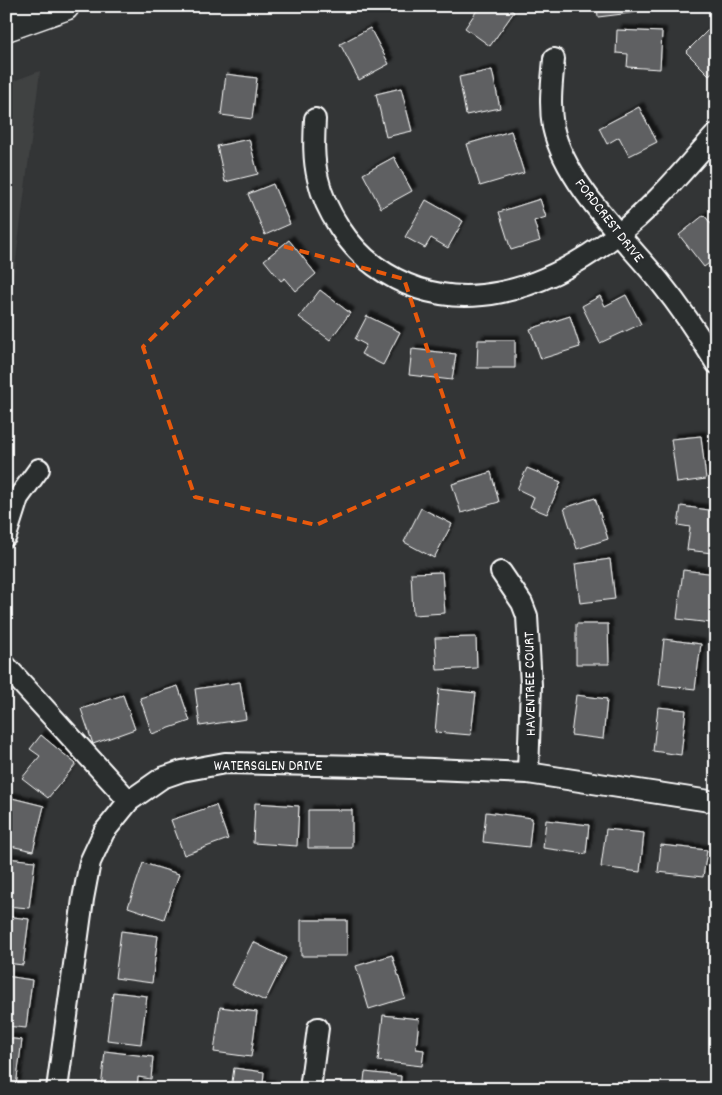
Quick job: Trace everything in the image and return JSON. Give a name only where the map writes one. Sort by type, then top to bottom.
[{"type":"highway","points":[[6,27],[65,6]]},
{"type":"street","name":"FORDCREST DRIVE","points":[[554,59],[550,100],[559,146],[578,181],[618,234],[692,324],[716,363]]},
{"type":"street","points":[[315,119],[314,153],[318,180],[333,214],[347,238],[364,258],[386,274],[409,286],[430,293],[455,297],[497,293],[538,279],[577,262],[618,234],[648,208],[716,134]]},
{"type":"street","points":[[6,536],[18,498],[39,469]]},
{"type":"street","name":"HAVENTREE COURT","points":[[501,572],[522,603],[529,632],[532,685],[528,773]]},
{"type":"street","points":[[6,666],[129,801]]},
{"type":"street","name":"WATERSGLEN DRIVE","points":[[57,1089],[83,899],[90,862],[104,832],[129,801],[162,778],[190,769],[226,763],[528,773],[715,800]]},
{"type":"street","points":[[310,1089],[318,1028]]},
{"type":"highlighted area","points":[[253,238],[404,279],[464,459],[316,525],[195,497],[143,347]]},
{"type":"shaded area","points":[[40,71],[6,337],[6,84]]},
{"type":"building","points":[[480,6],[505,6],[514,12],[490,46],[465,28]]},
{"type":"building","points":[[597,6],[638,6],[639,12],[598,17]]},
{"type":"building","points":[[714,24],[716,69],[709,75],[686,52]]},
{"type":"building","points":[[370,28],[389,64],[359,80],[340,44]]},
{"type":"building","points":[[617,30],[662,32],[660,69],[627,67],[628,54],[616,53]]},
{"type":"building","points":[[492,70],[500,108],[466,115],[459,77]]},
{"type":"building","points":[[226,74],[257,78],[252,119],[221,115]]},
{"type":"building","points":[[401,88],[412,131],[386,137],[376,94]]},
{"type":"building","points":[[639,107],[657,142],[629,156],[619,137],[607,144],[599,128]]},
{"type":"building","points":[[511,131],[524,173],[480,186],[467,144]]},
{"type":"building","points":[[249,139],[258,174],[225,182],[217,146]]},
{"type":"building","points":[[394,157],[412,191],[381,208],[363,174]]},
{"type":"building","points":[[273,184],[290,224],[265,235],[248,194]]},
{"type":"building","points":[[540,199],[546,217],[534,221],[540,241],[511,250],[499,212]]},
{"type":"building","points":[[426,200],[463,221],[448,248],[431,238],[425,248],[405,237]]},
{"type":"building","points":[[704,215],[716,230],[716,258],[704,267],[679,235]]},
{"type":"building","points":[[289,240],[316,274],[296,291],[285,278],[281,281],[264,260]]},
{"type":"building","points":[[320,290],[350,313],[330,340],[299,317]]},
{"type":"building","points":[[626,295],[641,324],[600,343],[582,306],[600,296],[605,306]]},
{"type":"building","points":[[367,316],[400,332],[383,365],[361,354],[366,345],[355,339]]},
{"type":"building","points":[[570,316],[580,347],[541,359],[530,329]]},
{"type":"building","points":[[478,340],[515,340],[515,368],[477,368]]},
{"type":"building","points":[[412,349],[456,354],[452,380],[409,375]]},
{"type":"building","points":[[701,436],[706,479],[677,483],[671,439]]},
{"type":"building","points":[[527,468],[561,482],[547,514],[530,507],[534,497],[517,489]]},
{"type":"building","points":[[491,472],[499,502],[461,513],[452,484]]},
{"type":"building","points":[[595,498],[608,539],[577,549],[564,508]]},
{"type":"building","points":[[681,506],[716,511],[712,553],[687,550],[690,527],[678,525]]},
{"type":"building","points":[[421,508],[452,524],[434,558],[404,542]]},
{"type":"building","points":[[610,559],[615,599],[580,603],[575,564]]},
{"type":"building","points":[[683,570],[716,574],[711,623],[677,619]]},
{"type":"building","points":[[442,572],[445,613],[413,615],[411,573]]},
{"type":"building","points":[[576,624],[608,624],[609,664],[576,664]]},
{"type":"building","points":[[476,637],[477,668],[437,670],[435,638]]},
{"type":"building","points":[[664,639],[701,644],[695,689],[659,685]]},
{"type":"building","points":[[240,682],[246,719],[200,726],[195,689]]},
{"type":"building","points":[[178,686],[190,721],[152,734],[140,698]]},
{"type":"building","points":[[439,689],[476,693],[471,735],[435,732]]},
{"type":"building","points":[[123,695],[135,729],[93,744],[81,709]]},
{"type":"building","points":[[576,695],[607,699],[603,739],[571,735]]},
{"type":"building","points":[[658,707],[686,710],[681,755],[653,751]]},
{"type":"building","points":[[41,735],[76,764],[48,798],[22,778],[40,756],[30,749]]},
{"type":"building","points":[[8,797],[44,806],[33,851],[6,845]]},
{"type":"building","points":[[255,803],[299,806],[297,846],[253,843]]},
{"type":"building","points":[[216,805],[228,839],[184,855],[171,820]]},
{"type":"building","points":[[308,810],[352,810],[352,848],[308,848]]},
{"type":"building","points":[[486,812],[532,818],[529,847],[483,842]]},
{"type":"building","points":[[546,820],[589,825],[586,854],[543,848]]},
{"type":"building","points":[[606,829],[644,833],[640,872],[601,867]]},
{"type":"building","points":[[661,845],[707,850],[703,877],[658,872]]},
{"type":"building","points":[[6,858],[35,861],[29,908],[6,906]]},
{"type":"building","points":[[143,863],[179,874],[164,919],[128,907]]},
{"type":"building","points":[[6,916],[29,919],[23,965],[6,963]]},
{"type":"building","points":[[301,920],[347,920],[347,956],[301,956]]},
{"type":"building","points":[[121,931],[158,936],[152,983],[115,978]]},
{"type":"building","points":[[253,942],[286,958],[265,1001],[232,985]]},
{"type":"building","points":[[392,955],[405,998],[369,1009],[356,966]]},
{"type":"building","points":[[6,976],[32,980],[26,1028],[6,1026]]},
{"type":"building","points":[[113,992],[147,996],[141,1044],[107,1040]]},
{"type":"building","points":[[220,1007],[257,1012],[251,1057],[214,1052]]},
{"type":"building","points":[[383,1015],[419,1019],[416,1049],[424,1050],[422,1066],[378,1061]]},
{"type":"building","points":[[6,1038],[22,1040],[16,1086],[6,1085]]},
{"type":"building","points":[[105,1051],[153,1057],[151,1079],[138,1077],[137,1089],[101,1089]]},
{"type":"building","points":[[234,1068],[264,1072],[263,1084],[271,1085],[270,1089],[231,1089]]},
{"type":"building","points":[[365,1072],[401,1076],[400,1089],[363,1089]]}]
